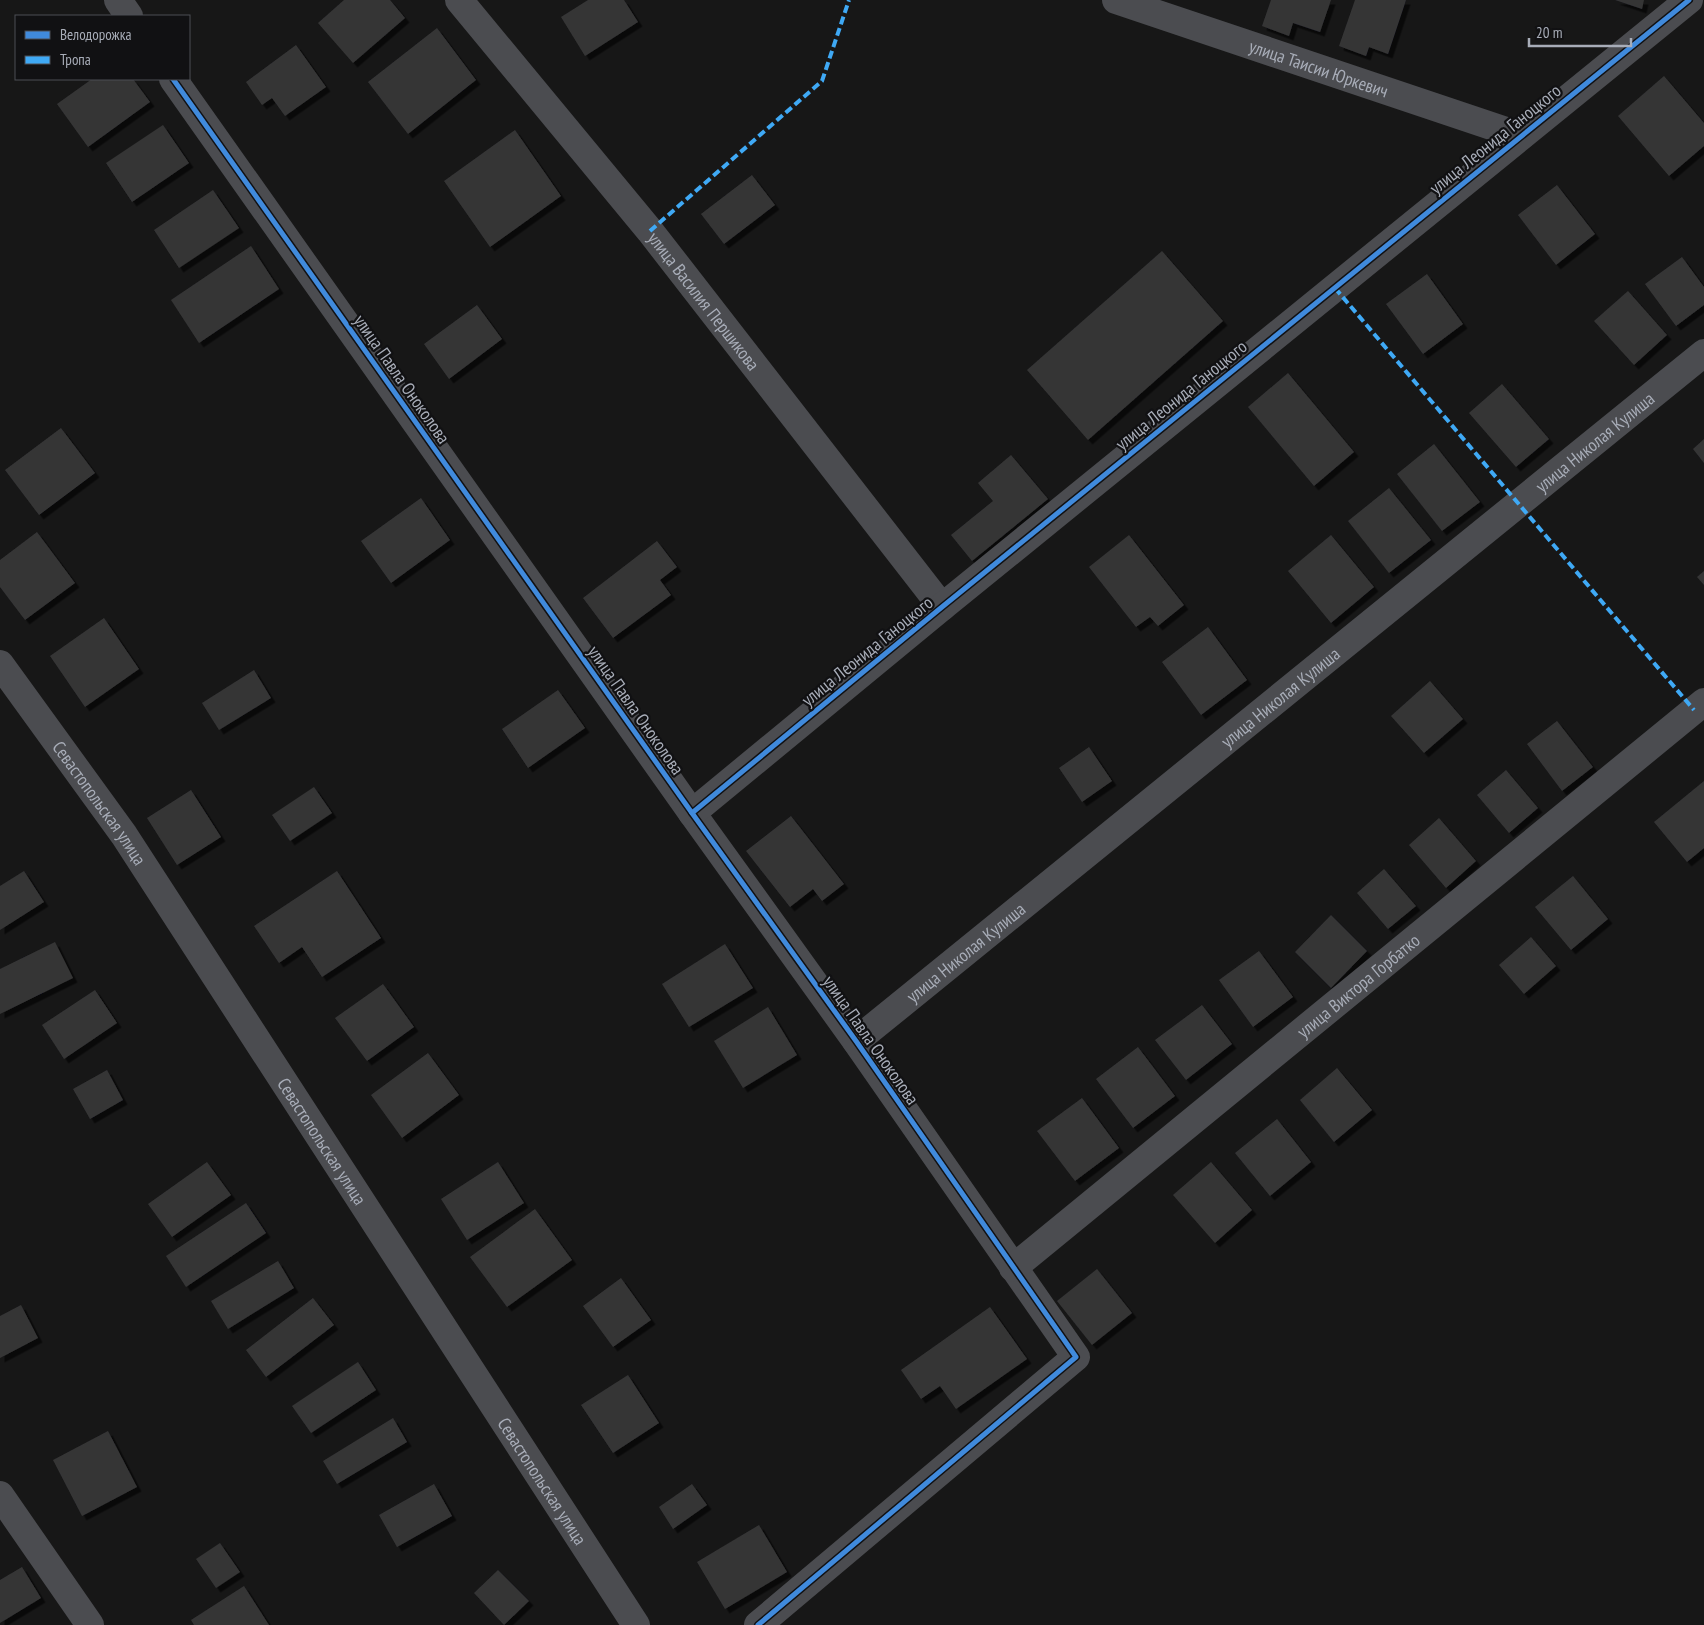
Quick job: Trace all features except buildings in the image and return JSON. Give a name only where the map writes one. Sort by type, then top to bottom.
[{"type":"street","points":[[118,0],[128,15]]},
{"type":"street","name":"улица Василия Першикова","points":[[458,0],[650,231],[942,607]]},
{"type":"street","name":"улица Таисии Юркевич","points":[[1116,0],[1521,136]]},
{"type":"street","name":"улица Леонида Ганоцкого","points":[[692,813],[942,607],[1689,0]]},
{"type":"street","name":"улица Павла Оноколова","points":[[174,80],[692,813],[856,1041],[1076,1357],[758,1625]]},
{"type":"street","name":"улица Николая Кулиша","points":[[856,1041],[1704,353]]},
{"type":"street","name":"Севастопольская улица","points":[[0,664],[124,835],[636,1625]]},
{"type":"street","name":"улица Виктора Горбатко","points":[[1013,1268],[1704,702]]},
{"type":"street","points":[[0,1495],[90,1625]]},
{"type":"marked path","points":[[650,231],[822,81],[849,0]]},
{"type":"marked path","points":[[1335,288],[1694,710]]},
{"type":"cycle path","points":[[692,813],[942,607],[1689,0]]},
{"type":"cycle path","points":[[174,80],[692,813],[856,1041],[1076,1357],[758,1625]]}]
